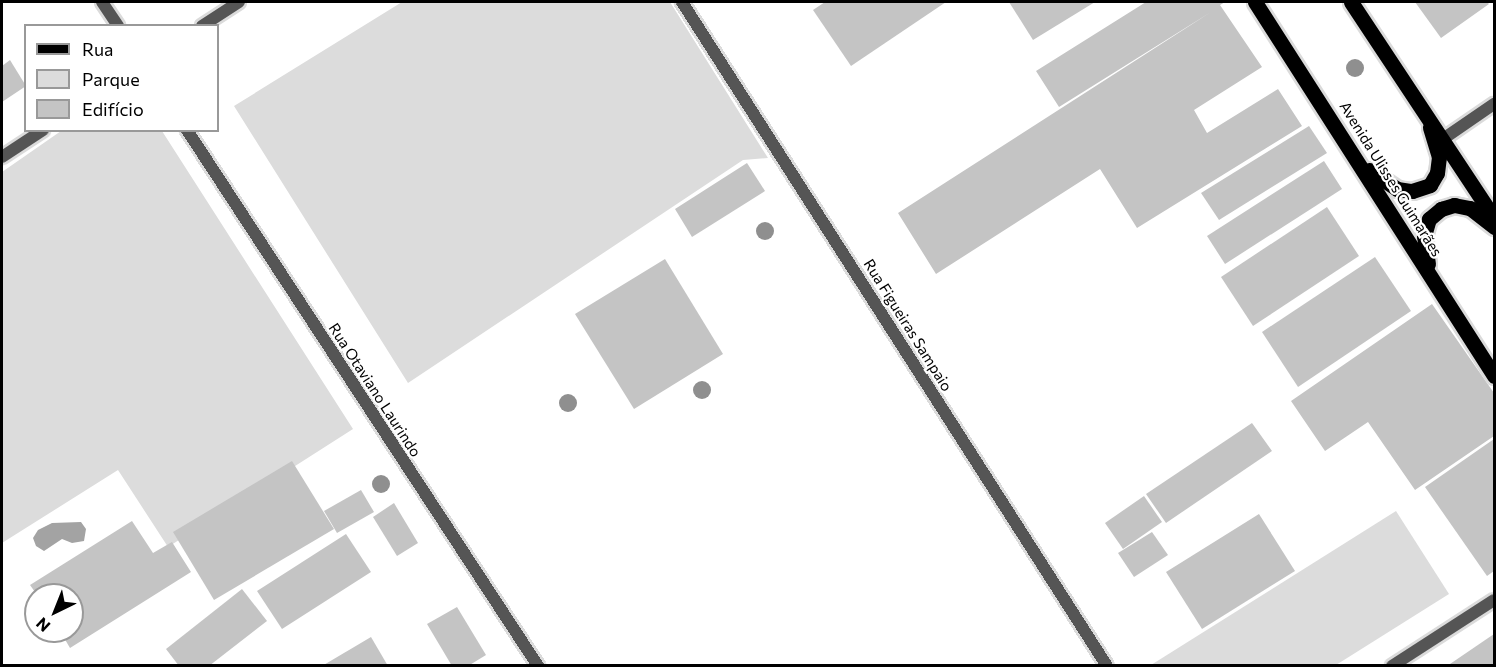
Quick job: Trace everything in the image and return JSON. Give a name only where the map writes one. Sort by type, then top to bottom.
[{"type":"main road","name":"Avenida Ulisses Guimarães","points":[[1255,2],[1360,162],[1494,376]]},
{"type":"main road","points":[[1351,2],[1494,218]]},
{"type":"main road","points":[[1360,162],[1397,189],[1412,191],[1430,185],[1437,173],[1439,158],[1426,114]]},
{"type":"main road","points":[[1438,288],[1426,258],[1424,236],[1430,219],[1441,209],[1454,205],[1470,208],[1494,227]]},
{"type":"street","points":[[102,2],[116,24]]},
{"type":"street","points":[[205,24],[239,2]]},
{"type":"street","name":"Rua Figueiras Sampaio","points":[[682,2],[1107,666]]},
{"type":"street","points":[[1443,140],[1494,104]]},
{"type":"street","points":[[2,158],[40,132]]},
{"type":"street","name":"Rua Otaviano Laurindo","points":[[188,132],[538,666]]},
{"type":"street","points":[[1392,666],[1494,600]]},
{"type":"green space","points":[[402,2],[670,2],[768,158],[743,160],[408,383],[234,106]]},
{"type":"green space","points":[[60,132],[163,132],[353,429],[168,547],[118,470],[2,543],[2,172]]},
{"type":"green space","points":[[1396,511],[1449,594],[1336,665],[1151,665]]},
{"type":"shaded area","points":[[81,522],[86,529],[84,541],[72,543],[62,539],[44,551],[36,546],[33,538],[38,530],[52,523]]},
{"type":"building","points":[[825,2],[946,2],[851,66],[813,10]]},
{"type":"building","points":[[1009,2],[1095,2],[1033,40]]},
{"type":"building","points":[[1146,2],[1225,2],[1220,5],[1262,67],[1194,110],[1207,133],[1278,89],[1302,126],[1137,228],[1100,169],[936,274],[898,213],[1211,12],[1059,107],[1036,71]]},
{"type":"building","points":[[1415,2],[1487,2],[1489,4],[1441,38]]},
{"type":"building","points":[[10,60],[24,83],[24,87],[2,102],[2,66]]},
{"type":"building","points":[[1309,126],[1327,153],[1219,220],[1201,193]]},
{"type":"building","points":[[1324,161],[1342,189],[1225,264],[1207,236]]},
{"type":"building","points":[[747,163],[765,191],[692,237],[675,209]]},
{"type":"building","points":[[1327,207],[1359,256],[1253,326],[1221,277]]},
{"type":"building","points":[[1375,257],[1411,311],[1298,387],[1262,332]]},
{"type":"building","points":[[665,259],[723,354],[634,409],[575,314]]},
{"type":"building","points":[[1432,304],[1494,393],[1494,436],[1415,490],[1368,422],[1325,451],[1291,401]]},
{"type":"building","points":[[1252,423],[1272,451],[1166,523],[1146,494]]},
{"type":"building","points":[[1494,439],[1494,571],[1487,576],[1425,487]]},
{"type":"building","points":[[292,461],[334,529],[214,600],[173,532]]},
{"type":"building","points":[[361,490],[374,512],[337,533],[324,511]]},
{"type":"building","points":[[1144,496],[1162,522],[1123,549],[1105,523]]},
{"type":"building","points":[[394,503],[418,543],[397,556],[373,517]]},
{"type":"building","points":[[1259,514],[1295,571],[1202,629],[1166,572]]},
{"type":"building","points":[[132,521],[153,553],[172,542],[191,572],[84,639],[84,583],[33,583]]},
{"type":"building","points":[[1152,532],[1168,555],[1134,577],[1118,553]]},
{"type":"building","points":[[346,534],[371,572],[282,629],[257,591]]},
{"type":"building","points":[[242,589],[267,621],[209,666],[179,666],[166,649]]},
{"type":"building","points":[[457,607],[486,655],[468,666],[452,666],[427,624]]},
{"type":"building","points":[[1494,634],[1494,666],[1447,666]]},
{"type":"building","points":[[371,637],[388,666],[322,666]]},
{"type":"building","points":[[67,643],[78,643],[70,648]]}]
